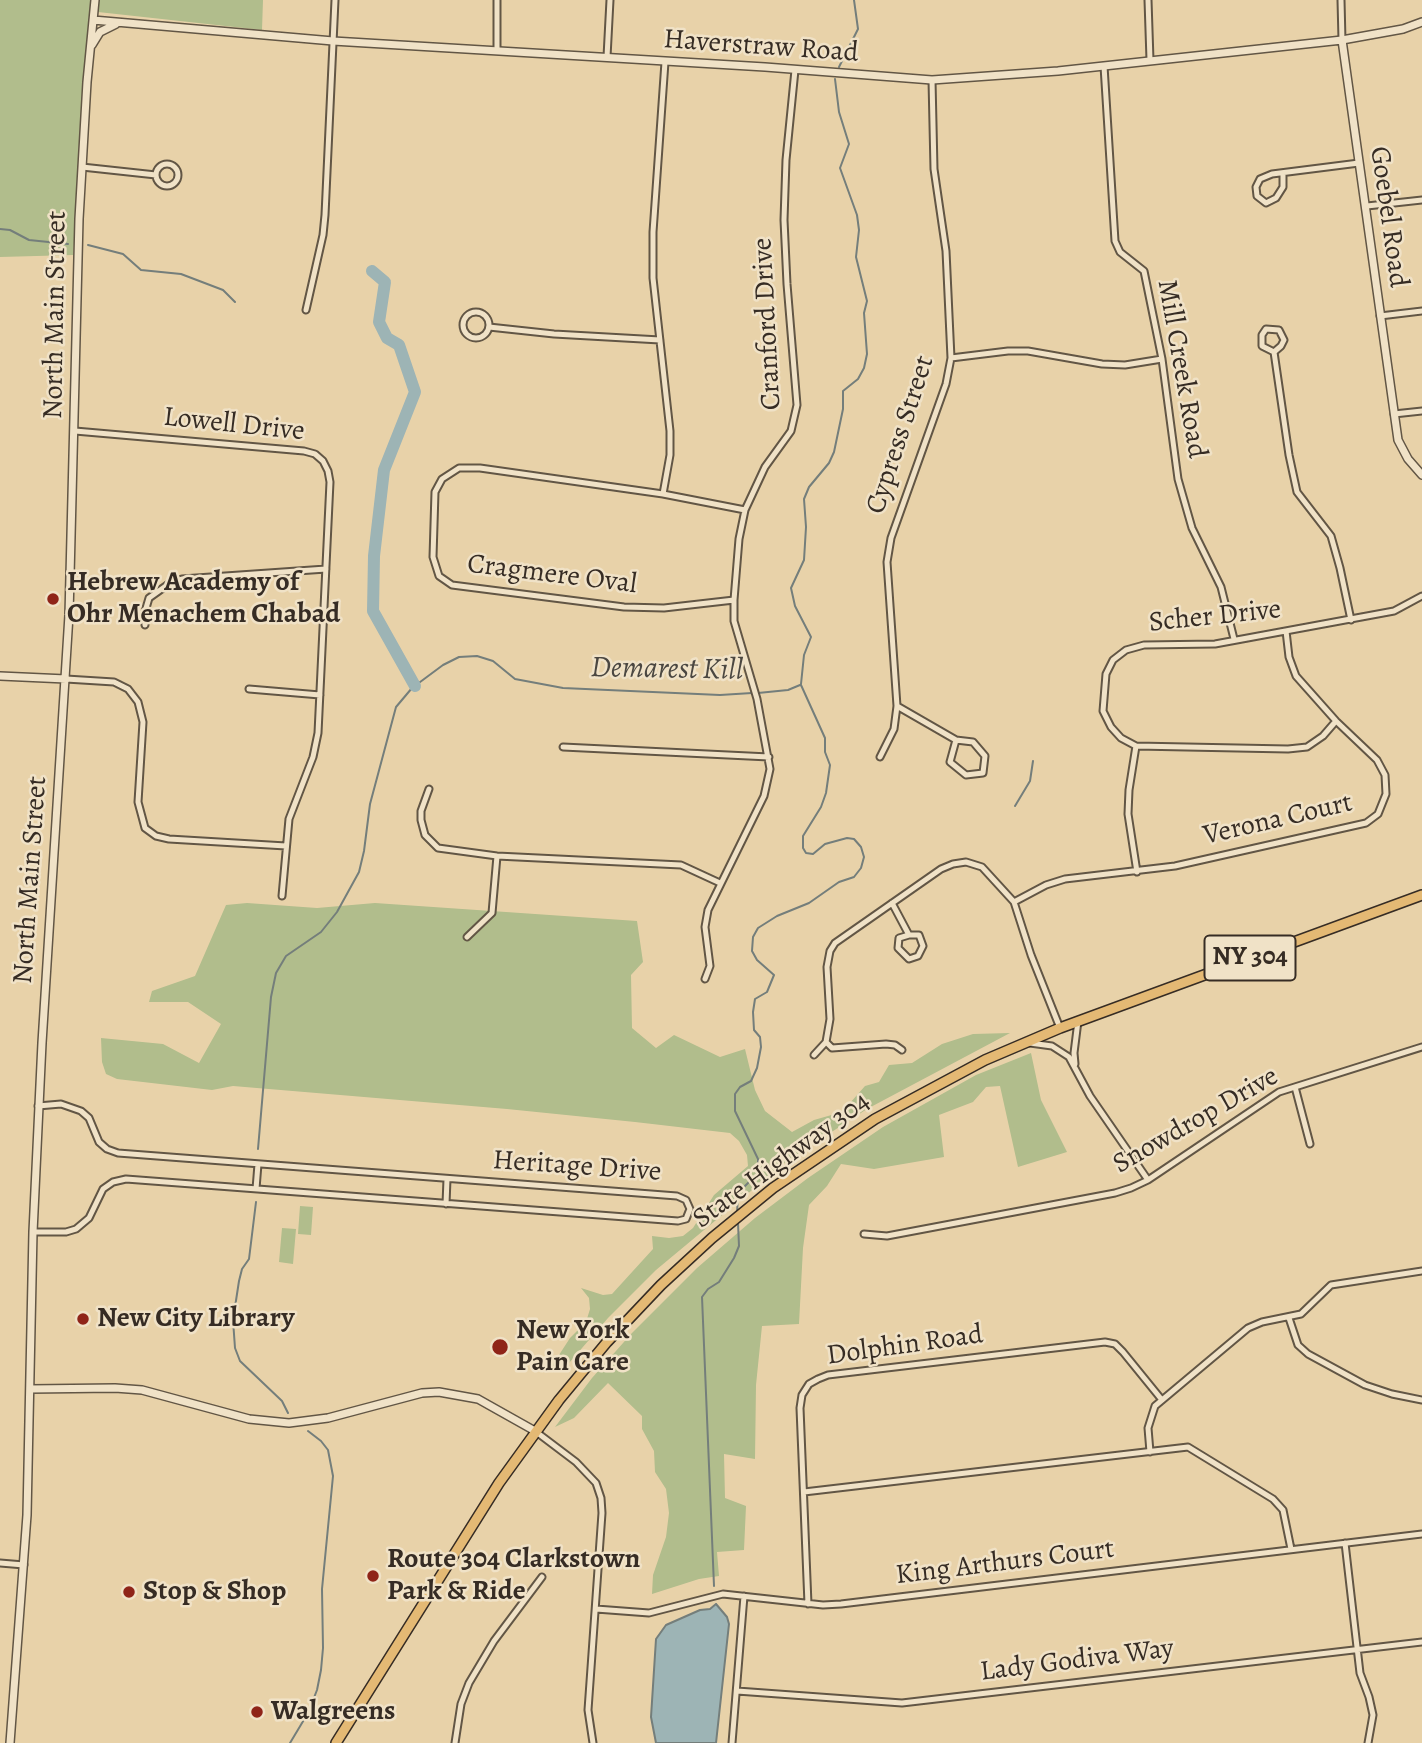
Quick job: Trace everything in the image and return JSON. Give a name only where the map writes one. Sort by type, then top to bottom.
[{"type":"main road","name":"State Highway 304","points":[[336,1743],[487,1502],[576,1377],[633,1313],[688,1259],[746,1209],[814,1158],[882,1114],[961,1071],[1078,1021],[1422,895]]},
{"type":"street","name":"North Main Street","points":[[10,1743],[24,1564],[38,1106],[66,679],[79,219],[95,0]]},
{"type":"street","points":[[306,310],[326,215],[335,0]]},
{"type":"street","points":[[497,50],[498,0]]},
{"type":"street","points":[[607,57],[610,0]]},
{"type":"street","points":[[1148,0],[1150,60]]},
{"type":"street","points":[[1341,0],[1342,40]]},
{"type":"street","name":"Haverstraw Road","points":[[93,20],[333,41],[932,80],[965,80],[1342,40],[1403,29],[1422,22]]},
{"type":"street","points":[[90,53],[100,32],[113,25],[127,24]]},
{"type":"street","name":"Goebel Road","points":[[1342,40],[1398,440],[1408,459],[1422,475]]},
{"type":"street","points":[[663,494],[670,455],[670,430],[653,278],[653,232],[665,62]]},
{"type":"street","name":"Mill Creek Road","points":[[1104,66],[1115,241],[1120,252],[1144,271],[1162,359],[1178,479],[1192,528],[1221,587],[1234,639]]},
{"type":"street","name":"Cranford Drive","points":[[705,979],[710,966],[705,927],[708,910],[764,796],[770,769],[757,698],[734,621],[734,600],[739,539],[745,510],[765,467],[791,430],[797,405],[784,220],[786,160],[795,70]]},
{"type":"street","name":"Cypress Street","points":[[880,757],[894,729],[897,706],[887,562],[891,538],[946,384],[951,358],[946,251],[934,169],[932,80]]},
{"type":"street","points":[[1283,174],[1283,187],[1276,198],[1266,203],[1257,196],[1256,187],[1260,179],[1272,174],[1359,163]]},
{"type":"street","points":[[167,164],[174,166],[178,176],[175,183],[164,186],[158,182],[156,175],[158,168],[167,164]]},
{"type":"street","points":[[82,167],[156,175]]},
{"type":"street","points":[[1367,206],[1422,200]]},
{"type":"street","points":[[1380,316],[1422,312]]},
{"type":"street","points":[[471,313],[480,313],[487,318],[489,327],[483,337],[475,338],[468,335],[464,324],[471,313]]},
{"type":"street","points":[[489,327],[660,340]]},
{"type":"street","points":[[1266,329],[1279,330],[1283,340],[1274,352],[1262,346],[1262,335],[1266,329]]},
{"type":"street","points":[[951,358],[1028,351],[1102,364],[1125,365],[1162,359]]},
{"type":"street","points":[[1274,352],[1297,492],[1331,536],[1351,620]]},
{"type":"street","points":[[1394,414],[1422,411]]},
{"type":"street","name":"Lowell Drive","points":[[75,431],[304,451],[315,454],[323,461],[328,471],[330,482],[317,746],[289,819],[282,896]]},
{"type":"street","name":"Cragmere Oval","points":[[734,600],[664,608],[624,607],[452,584],[439,576],[433,557],[435,492],[442,479],[459,468],[480,468],[663,494],[745,510]]},
{"type":"street","points":[[145,625],[144,615],[149,598],[158,590],[182,579],[326,569]]},
{"type":"street","name":"Scher Drive","points":[[1136,746],[1121,738],[1111,727],[1103,710],[1106,674],[1113,660],[1126,650],[1144,645],[1215,644],[1351,620],[1394,611],[1422,596]]},
{"type":"street","name":"Verona Court","points":[[1014,902],[1046,885],[1065,879],[1175,866],[1366,823],[1378,814],[1386,794],[1385,775],[1377,760],[1336,721],[1296,676],[1289,657],[1286,631]]},
{"type":"street","points":[[0,676],[114,682],[128,689],[138,702],[143,722],[138,802],[145,828],[156,836],[286,846]]},
{"type":"street","points":[[249,689],[320,695]]},
{"type":"street","points":[[897,706],[956,740],[973,742],[985,756],[983,773],[967,775],[950,762],[956,740]]},
{"type":"street","points":[[1137,872],[1128,814],[1136,746],[1288,749],[1307,747],[1323,736],[1336,721]]},
{"type":"street","points":[[564,747],[769,757]]},
{"type":"street","points":[[429,789],[421,811],[421,820],[425,835],[438,848],[497,856],[681,865],[720,883]]},
{"type":"street","points":[[467,937],[492,913],[497,856]]},
{"type":"street","points":[[814,1055],[826,1042],[830,1019],[827,967],[830,951],[835,943],[953,863],[965,862],[982,867],[1014,902],[1031,955],[1060,1028]]},
{"type":"street","points":[[892,903],[909,935]]},
{"type":"street","points":[[909,935],[919,935],[923,946],[918,956],[909,959],[898,948],[899,938],[909,935]]},
{"type":"street","points":[[1077,1070],[1074,1053],[1078,1021]]},
{"type":"street","points":[[826,1042],[832,1048],[886,1044],[902,1049]]},
{"type":"street","points":[[1022,1043],[1045,1044],[1059,1049],[1069,1057],[1090,1096],[1148,1180]]},
{"type":"street","name":"Snowdrop Drive","points":[[864,1234],[879,1237],[900,1234],[1115,1193],[1148,1180],[1264,1101],[1295,1087],[1422,1047]]},
{"type":"street","points":[[1295,1087],[1311,1144]]},
{"type":"street","name":"Heritage Drive","points":[[33,1232],[66,1232],[76,1229],[89,1218],[103,1189],[116,1181],[131,1180],[678,1222],[686,1219],[690,1209],[686,1199],[675,1196],[118,1153],[107,1150],[99,1142],[89,1118],[81,1111],[61,1104],[38,1106]]},
{"type":"street","points":[[256,1189],[258,1164]]},
{"type":"street","points":[[446,1204],[447,1179]]},
{"type":"street","points":[[1150,1452],[1150,1416],[1162,1400],[1248,1328],[1262,1322],[1301,1314],[1331,1285],[1422,1271]]},
{"type":"street","points":[[1289,1318],[1297,1345],[1308,1354],[1365,1385],[1422,1400]]},
{"type":"street","name":"Dolphin Road","points":[[808,1604],[800,1408],[802,1395],[809,1384],[828,1375],[1105,1342],[1115,1344],[1123,1352],[1162,1400]]},
{"type":"street","points":[[30,1389],[142,1390],[249,1419],[289,1423],[328,1418],[422,1393],[450,1393],[478,1399],[535,1432],[576,1462],[596,1483],[602,1513],[588,1710],[593,1743]]},
{"type":"street","points":[[804,1492],[1181,1447],[1194,1449],[1273,1499],[1283,1510],[1291,1549]]},
{"type":"street","name":"King Arthurs Court","points":[[596,1609],[649,1613],[716,1594],[808,1604],[841,1604],[1422,1534]]},
{"type":"street","points":[[1345,1543],[1360,1673],[1373,1715],[1368,1743]]},
{"type":"street","points":[[0,1563],[24,1564]]},
{"type":"street","points":[[456,1743],[461,1704],[469,1683],[494,1641],[542,1577]]},
{"type":"street","points":[[732,1743],[744,1597]]},
{"type":"street","name":"Lady Godiva Way","points":[[737,1691],[902,1703],[1422,1642]]},
{"type":"green space","points":[[0,0],[94,0],[73,255],[0,257]]},
{"type":"green space","points":[[99,0],[263,0],[262,30],[98,12]]},
{"type":"green space","points":[[247,903],[317,908],[375,903],[637,921],[643,962],[631,975],[632,1028],[656,1048],[674,1035],[720,1057],[745,1049],[755,1090],[765,1111],[792,1132],[814,1120],[842,1112],[865,1086],[879,1082],[889,1065],[912,1063],[942,1044],[973,1034],[1010,1033],[867,1109],[787,1161],[656,1270],[608,1318],[563,1370],[548,1372],[570,1338],[586,1322],[590,1309],[589,1298],[581,1288],[603,1295],[612,1294],[653,1249],[652,1236],[683,1236],[693,1228],[714,1195],[748,1166],[747,1155],[739,1141],[730,1133],[635,1122],[233,1086],[212,1090],[117,1079],[106,1074],[102,1062],[101,1038],[163,1044],[199,1063],[221,1024],[188,1002],[149,1002],[152,991],[195,976],[226,905]]},
{"type":"green space","points":[[1031,1053],[1041,1100],[1067,1152],[1018,1167],[1000,1086],[986,1087],[973,1102],[939,1115],[944,1157],[874,1169],[841,1164],[827,1186],[809,1205],[803,1248],[799,1324],[762,1326],[756,1385],[755,1459],[724,1454],[725,1498],[746,1506],[744,1550],[717,1552],[719,1576],[699,1579],[652,1594],[653,1575],[666,1537],[669,1513],[666,1489],[655,1472],[654,1451],[642,1429],[642,1416],[608,1383],[574,1418],[555,1427],[592,1378],[631,1334],[697,1268],[755,1218],[883,1127],[976,1075]]},
{"type":"green space","points":[[300,1206],[313,1207],[311,1235],[298,1234]]},
{"type":"green space","points":[[282,1228],[296,1229],[293,1264],[279,1262]]},
{"type":"water","points":[[716,1604],[727,1617],[729,1624],[716,1743],[656,1743],[651,1717],[656,1639],[666,1625],[700,1610],[710,1609]]},
{"type":"waterway","name":"Demarest Kill","points":[[839,67],[858,29],[854,0]]},
{"type":"waterway","name":"Demarest Kill","points":[[801,684],[804,655],[811,637],[795,606],[791,588],[804,560],[804,499],[809,487],[829,463],[834,452],[843,409],[843,391],[858,379],[867,354],[864,313],[867,301],[856,257],[859,230],[857,215],[840,168],[849,144],[839,112],[835,79]]},
{"type":"waterway","points":[[0,229],[10,230],[29,240],[68,244]]},
{"type":"waterway","points":[[88,245],[123,254],[141,270],[181,274],[223,290],[235,302]]},
{"type":"waterway","points":[[372,271],[385,282],[379,322],[387,338],[399,345],[415,392],[384,470],[374,556],[373,611],[415,686]]},
{"type":"waterway","name":"Demarest Kill","points":[[258,1149],[271,997],[276,973],[286,956],[321,932],[337,912],[359,872],[370,804],[396,707],[412,688],[443,665],[459,657],[477,656],[493,661],[515,679],[563,688],[720,695],[752,693]]},
{"type":"waterway","name":"Demarest Kill","points":[[758,693],[788,690],[800,685]]},
{"type":"waterway","points":[[737,1214],[738,1193],[758,1173],[758,1159],[735,1111],[735,1094],[740,1087],[751,1081],[757,1068],[761,1047],[760,1037],[754,1030],[755,999],[767,992],[774,975],[757,960],[752,951],[753,937],[758,928],[777,916],[809,903],[839,882],[854,877],[861,868],[864,857],[861,847],[854,839],[847,838],[825,844],[813,854],[806,853],[803,848],[803,836],[821,807],[826,793],[830,765],[825,752],[825,738],[801,685]]},
{"type":"waterway","points":[[1015,806],[1030,781],[1033,761]]},
{"type":"waterway","name":"Demarest Kill","points":[[256,1202],[249,1259],[242,1269],[233,1320],[235,1348],[240,1361],[282,1401],[288,1413]]},
{"type":"waterway","points":[[714,1586],[702,1297],[719,1282],[734,1258],[739,1246],[738,1223]]},
{"type":"waterway","name":"Demarest Kill","points":[[290,1743],[308,1713],[321,1670],[322,1589],[333,1476],[328,1450],[308,1431]]},
{"type":"place","name":"Hebrew Academy of Ohr Menachem Chabad","points":[[53,599]]},
{"type":"place","name":"New City Library","points":[[83,1319]]},
{"type":"place","name":"New York Pain Care","points":[[500,1347]]},
{"type":"place","name":"Route 304 Clarkstown Park & Ride","points":[[373,1576]]},
{"type":"place","name":"Stop & Shop","points":[[129,1592]]},
{"type":"place","name":"Walgreens","points":[[257,1712]]}]
